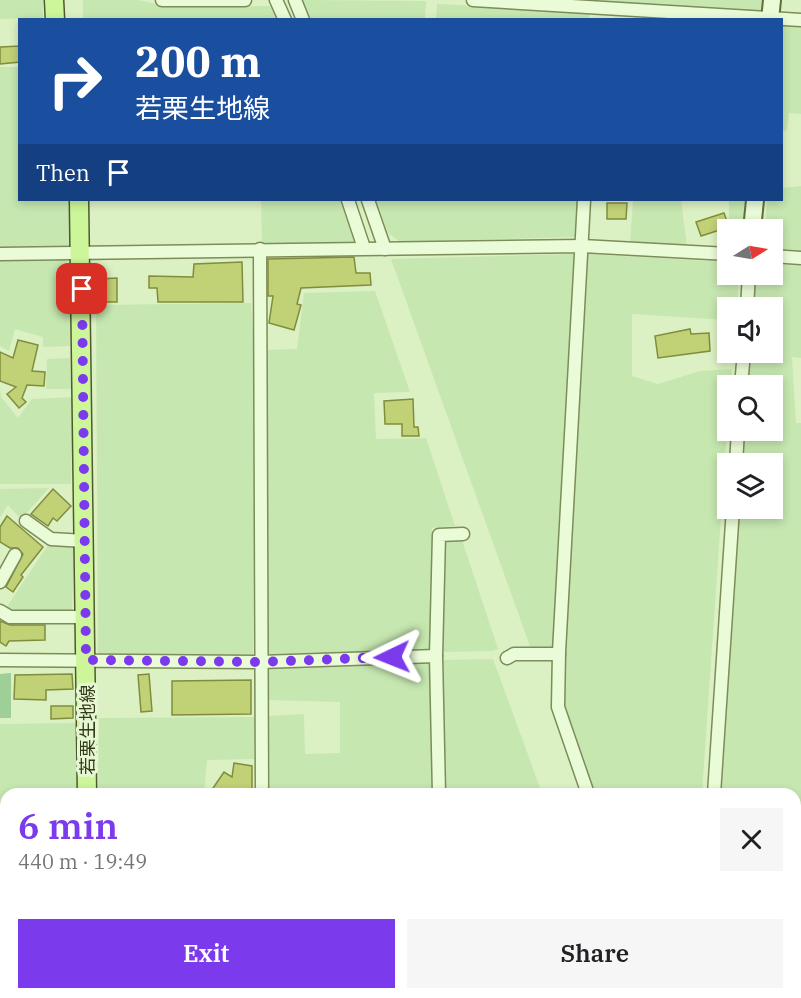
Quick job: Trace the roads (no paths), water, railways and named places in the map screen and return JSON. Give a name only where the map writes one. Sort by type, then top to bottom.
[{"type":"main road","points":[[54,0],[55,18]]},
{"type":"main road","name":"若栗生地線","points":[[79,201],[87,788]]},
{"type":"street","points":[[162,0],[244,0]]},
{"type":"street","points":[[276,0],[284,18]]},
{"type":"street","points":[[295,0],[302,18]]},
{"type":"street","points":[[473,0],[595,3],[759,18]]},
{"type":"street","points":[[770,18],[772,0]]},
{"type":"street","points":[[594,18],[595,3]]},
{"type":"street","points":[[783,19],[801,20]]},
{"type":"street","points":[[348,201],[364,248]]},
{"type":"street","points":[[368,201],[385,249]]},
{"type":"street","points":[[585,201],[559,654],[558,707],[586,788]]},
{"type":"street","points":[[753,219],[755,201]]},
{"type":"street","points":[[0,254],[582,246],[717,253]]},
{"type":"street","points":[[260,249],[262,788]]},
{"type":"street","points":[[783,257],[801,258]]},
{"type":"street","points":[[714,788],[732,519]]},
{"type":"street","points":[[26,521],[51,539],[85,541]]},
{"type":"street","points":[[439,788],[436,656],[439,535],[464,534]]},
{"type":"street","points":[[0,582],[15,555]]},
{"type":"street","points":[[0,611],[10,617],[86,617]]},
{"type":"street","points":[[507,658],[514,654],[559,654]]},
{"type":"street","points":[[0,660],[261,662],[436,656]]}]
